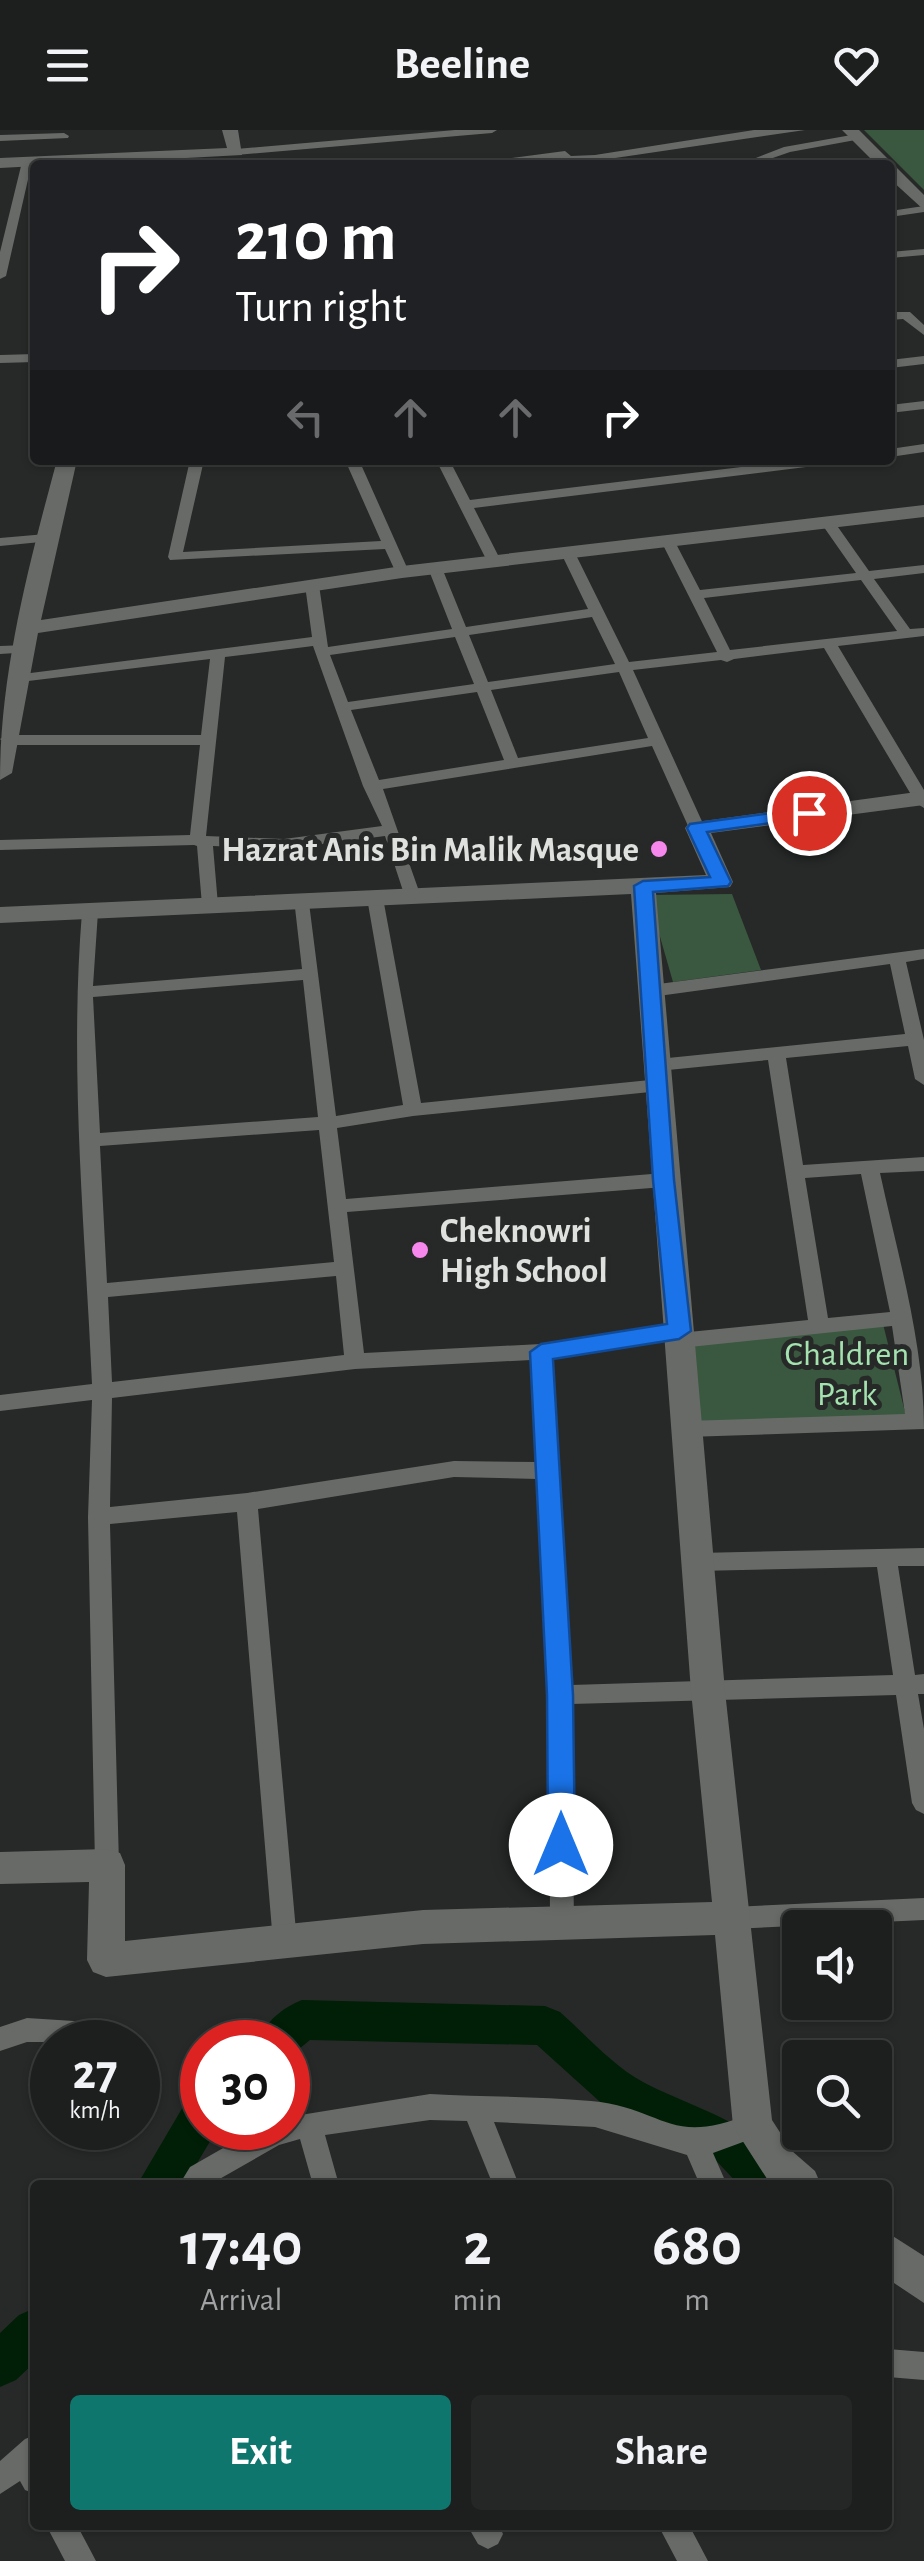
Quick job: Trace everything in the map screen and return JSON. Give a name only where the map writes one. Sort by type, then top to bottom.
[{"type":"street","points":[[230,130],[236,151]]},
{"type":"street","points":[[132,160],[448,130]]},
{"type":"street","points":[[236,151],[488,130],[505,160]]},
{"type":"street","points":[[526,160],[565,154],[568,158],[595,158],[755,133],[800,130]]},
{"type":"street","points":[[756,160],[788,148],[853,133],[881,160]]},
{"type":"street","points":[[0,138],[64,136]]},
{"type":"street","points":[[296,148],[300,160]]},
{"type":"street","points":[[0,163],[28,162],[0,276]]},
{"type":"street","points":[[895,175],[924,207]]},
{"type":"street","points":[[895,213],[924,207]]},
{"type":"street","points":[[895,255],[924,252]]},
{"type":"street","points":[[895,316],[906,316],[924,331]]},
{"type":"street","points":[[0,359],[30,358]]},
{"type":"street","points":[[895,363],[924,360]]},
{"type":"street","points":[[895,408],[924,405]]},
{"type":"street","points":[[895,451],[924,448]]},
{"type":"street","points":[[0,774],[46,538],[66,465]]},
{"type":"street","points":[[195,465],[175,557],[388,545]]},
{"type":"street","points":[[354,465],[402,572]]},
{"type":"street","points":[[446,465],[494,561]]},
{"type":"street","points":[[687,465],[695,477]]},
{"type":"street","points":[[466,505],[790,465]]},
{"type":"street","points":[[0,650],[28,638],[312,585],[924,511]]},
{"type":"street","points":[[828,522],[865,576],[916,634]]},
{"type":"street","points":[[0,542],[46,538]]},
{"type":"street","points":[[668,541],[727,658]]},
{"type":"street","points":[[0,915],[722,882],[568,553]]},
{"type":"street","points":[[435,568],[513,764]]},
{"type":"street","points":[[695,595],[924,569]]},
{"type":"street","points":[[312,585],[320,646],[412,894]]},
{"type":"street","points":[[20,678],[460,633],[597,612]]},
{"type":"street","points":[[342,707],[624,667],[916,634]]},
{"type":"street","points":[[696,828],[923,800],[830,644]]},
{"type":"street","points":[[197,840],[218,655]]},
{"type":"street","points":[[7,740],[209,740]]},
{"type":"street","points":[[371,786],[656,741]]},
{"type":"street","points":[[0,845],[197,840],[284,844],[391,830]]},
{"type":"street","points":[[197,840],[205,844],[210,905]]},
{"type":"street","points":[[643,886],[708,1690],[754,2126],[778,2165],[795,2180]]},
{"type":"street","points":[[376,898],[414,1110]]},
{"type":"street","points":[[302,899],[355,1361]]},
{"type":"street","points":[[90,912],[84,992],[102,1390],[106,1960],[423,1927],[924,1909]]},
{"type":"street","points":[[651,991],[924,954]]},
{"type":"street","points":[[897,959],[924,1079]]},
{"type":"street","points":[[84,992],[310,974]]},
{"type":"street","points":[[90,1140],[328,1123],[776,1054],[915,1039]]},
{"type":"street","points":[[776,1054],[818,1326]]},
{"type":"street","points":[[797,1172],[924,1164]]},
{"type":"street","points":[[687,1429],[920,1421],[869,1167]]},
{"type":"street","points":[[338,1206],[664,1180]]},
{"type":"street","points":[[95,1291],[346,1268]]},
{"type":"street","points":[[0,1402],[355,1361],[541,1352],[901,1318]]},
{"type":"street","points":[[541,1352],[560,1695],[562,1921]]},
{"type":"street","points":[[100,1517],[247,1502],[454,1469],[547,1471]]},
{"type":"street","points":[[247,1502],[284,1942]]},
{"type":"street","points":[[698,1562],[924,1557]]},
{"type":"street","points":[[886,1558],[915,1684],[924,1803]]},
{"type":"street","points":[[560,1695],[915,1684]]},
{"type":"street","points":[[0,1868],[107,1865]]},
{"type":"street","points":[[0,2039],[30,2030]]},
{"type":"street","points":[[310,2124],[430,2107],[595,2114],[696,2146],[725,2140],[754,2126]]},
{"type":"street","points":[[475,2109],[504,2180]]},
{"type":"street","points":[[310,2128],[325,2180]]},
{"type":"street","points":[[696,2146],[712,2180]]},
{"type":"street","points":[[196,2180],[244,2150]]},
{"type":"street","points":[[892,2256],[924,2282]]},
{"type":"street","points":[[892,2363],[924,2366]]},
{"type":"street","points":[[0,2480],[30,2463]]},
{"type":"street","points":[[64,2530],[81,2561]]},
{"type":"street","points":[[676,2530],[692,2561]]},
{"type":"green space","points":[[864,130],[924,130],[924,190],[895,160]]},
{"type":"green space","points":[[732,894],[761,970],[673,982],[648,895]]},
{"type":"green space","name":"Chaldren Park","points":[[883,1324],[906,1416],[697,1426],[692,1344]]},
{"type":"waterway","points":[[310,2020],[545,2026],[624,2095],[725,2139],[764,2180]]},
{"type":"waterway","points":[[162,2180],[180,2150]]},
{"type":"waterway","points":[[0,2364],[30,2336]]},
{"type":"place","name":"Hazrat Anis Bin Malik Masque","points":[[659,849]]},
{"type":"place","name":"Cheknowri High School","points":[[420,1250]]},
{"type":"route","points":[[561,1845],[560,1695],[541,1352],[679,1331],[643,886],[722,882],[696,828],[809,813]]}]
